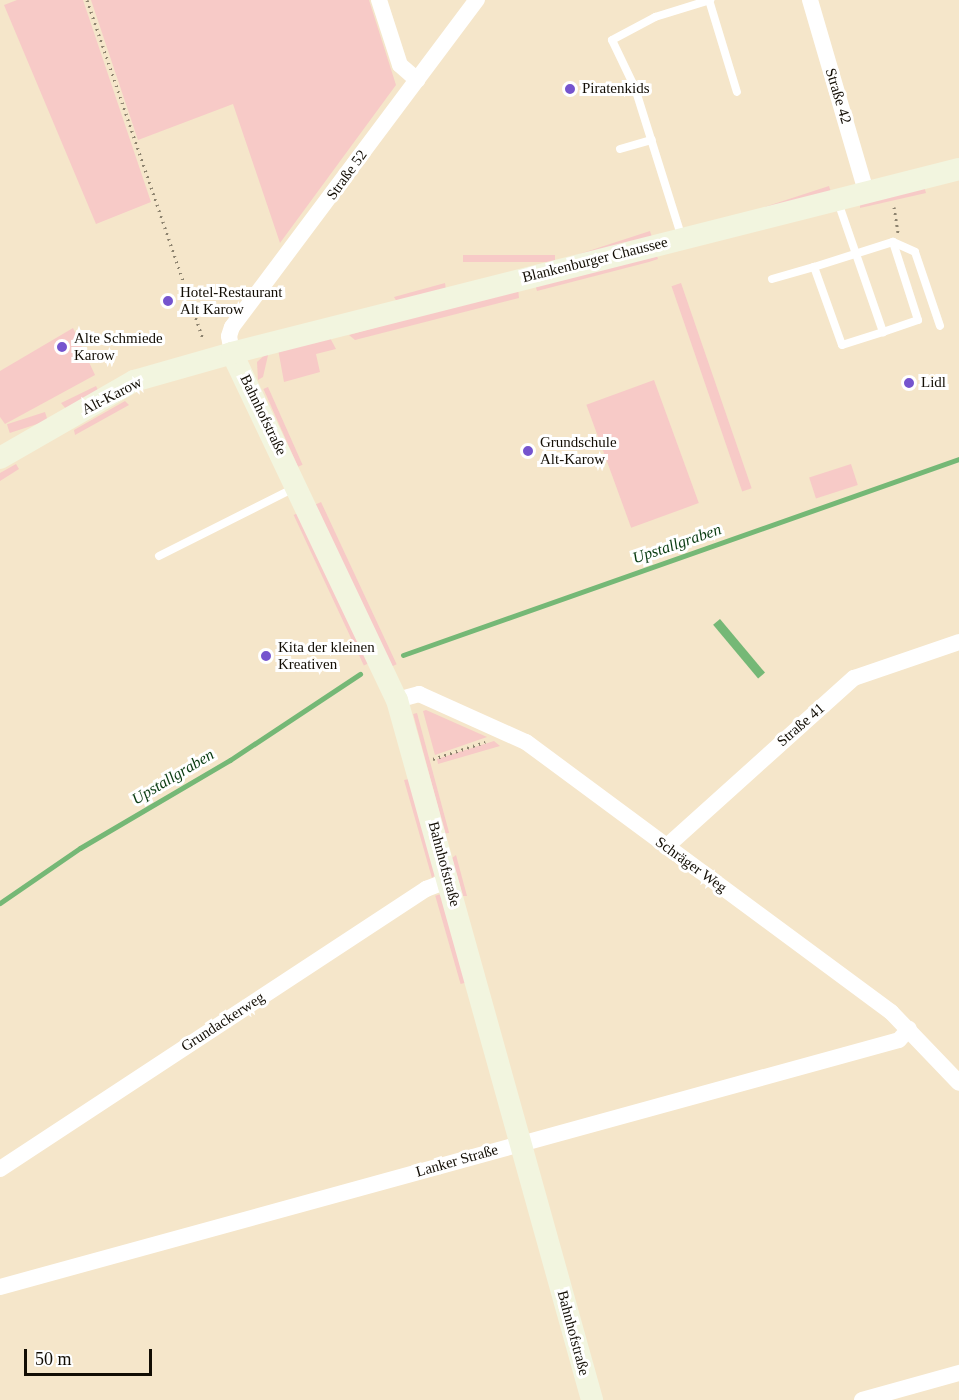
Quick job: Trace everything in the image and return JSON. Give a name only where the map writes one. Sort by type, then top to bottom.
[{"type":"main road","name":"Blankenburger Chaussee","points":[[232,353],[837,198],[959,169]]},
{"type":"main road","name":"Alt-Karow","points":[[0,458],[134,381],[232,353]]},
{"type":"main road","name":"Bahnhofstraße","points":[[232,353],[397,700],[592,1400]]},
{"type":"street","points":[[379,0],[400,65],[417,80]]},
{"type":"street","name":"Straße 52","points":[[232,353],[229,336],[232,327],[477,0]]},
{"type":"street","name":"Straße 42","points":[[810,0],[866,191]]},
{"type":"street","name":"Straße 41","points":[[666,847],[854,678],[959,642]]},
{"type":"street","name":"Schräger Weg","points":[[397,700],[419,694],[526,742],[909,1029],[959,1083]]},
{"type":"street","name":"Grundackerweg","points":[[0,1169],[426,889],[449,880]]},
{"type":"street","name":"Lanker Straße","points":[[0,1287],[899,1040],[909,1029]]},
{"type":"street","points":[[862,1400],[959,1373]]},
{"type":"lane","points":[[682,238],[635,88],[612,40],[655,17],[709,0],[737,92]]},
{"type":"lane","points":[[620,149],[652,140]]},
{"type":"lane","points":[[837,198],[883,332]]},
{"type":"lane","points":[[814,267],[842,345],[918,320],[893,242]]},
{"type":"lane","points":[[772,279],[893,242],[915,252],[939,326]]},
{"type":"lane","points":[[159,556],[297,486]]},
{"type":"path","points":[[87,0],[202,339]]},
{"type":"path","points":[[894,207],[900,228]]},
{"type":"path","points":[[432,759],[495,738],[504,731]]},
{"type":"shaded area","points":[[17,0],[83,0],[151,202],[96,224],[4,5]]},
{"type":"shaded area","points":[[91,0],[369,0],[396,85],[280,243],[233,104],[138,140]]},
{"type":"shaded area","points":[[829,186],[831,192],[767,212],[765,207]]},
{"type":"shaded area","points":[[924,186],[926,193],[860,208],[860,202]]},
{"type":"shaded area","points":[[650,231],[652,237],[568,264],[566,258]]},
{"type":"shaded area","points":[[656,253],[658,259],[649,262],[537,291],[535,284]]},
{"type":"shaded area","points":[[463,255],[555,255],[555,262],[463,262]]},
{"type":"shaded area","points":[[445,283],[446,290],[397,302],[394,297]]},
{"type":"shaded area","points":[[681,283],[752,488],[742,491],[672,286]]},
{"type":"shaded area","points":[[518,288],[519,298],[355,340],[349,335]]},
{"type":"shaded area","points":[[73,328],[95,375],[5,424],[0,417],[0,371]]},
{"type":"shaded area","points":[[329,336],[336,349],[316,354],[320,372],[284,382],[278,349]]},
{"type":"shaded area","points":[[269,351],[263,377],[258,380],[257,362]]},
{"type":"shaded area","points":[[654,380],[699,503],[631,528],[586,405]]},
{"type":"shaded area","points":[[96,386],[99,392],[67,410],[61,403]]},
{"type":"shaded area","points":[[268,387],[303,465],[298,467],[263,389]]},
{"type":"shaded area","points":[[125,401],[129,405],[75,435],[74,430]]},
{"type":"shaded area","points":[[45,412],[48,421],[10,433],[7,424]]},
{"type":"shaded area","points":[[16,464],[19,469],[0,481],[0,473]]},
{"type":"shaded area","points":[[851,464],[858,485],[816,499],[809,478]]},
{"type":"shaded area","points":[[321,502],[397,664],[391,667],[316,505]]},
{"type":"shaded area","points":[[300,512],[370,662],[364,665],[294,515]]},
{"type":"shaded area","points":[[720,619],[765,673],[758,678],[713,625]]},
{"type":"shaded area","points":[[426,710],[487,737],[435,755],[423,711]]},
{"type":"shaded area","points":[[417,713],[449,833],[445,834],[413,714]]},
{"type":"shaded area","points":[[494,741],[500,746],[438,764],[437,759]]},
{"type":"shaded area","points":[[409,779],[435,875],[432,878],[404,780]]},
{"type":"shaded area","points":[[456,855],[467,896],[463,896],[452,858]]},
{"type":"shaded area","points":[[441,894],[466,982],[461,984],[435,896]]},
{"type":"waterway","name":"Upstallgraben","points":[[403,655],[959,459]]},
{"type":"waterway","name":"Upstallgraben","points":[[0,903],[80,848],[230,760],[360,674]]},
{"type":"place","name":"Piratenkids","points":[[570,89]]},
{"type":"place","name":"Hotel-Restaurant Alt Karow","points":[[168,301]]},
{"type":"place","name":"Alte Schmiede Karow","points":[[62,347]]},
{"type":"place","name":"Lidl","points":[[909,383]]},
{"type":"place","name":"Grundschule Alt-Karow","points":[[528,451]]},
{"type":"place","name":"Kita der kleinen Kreativen","points":[[266,656]]}]
